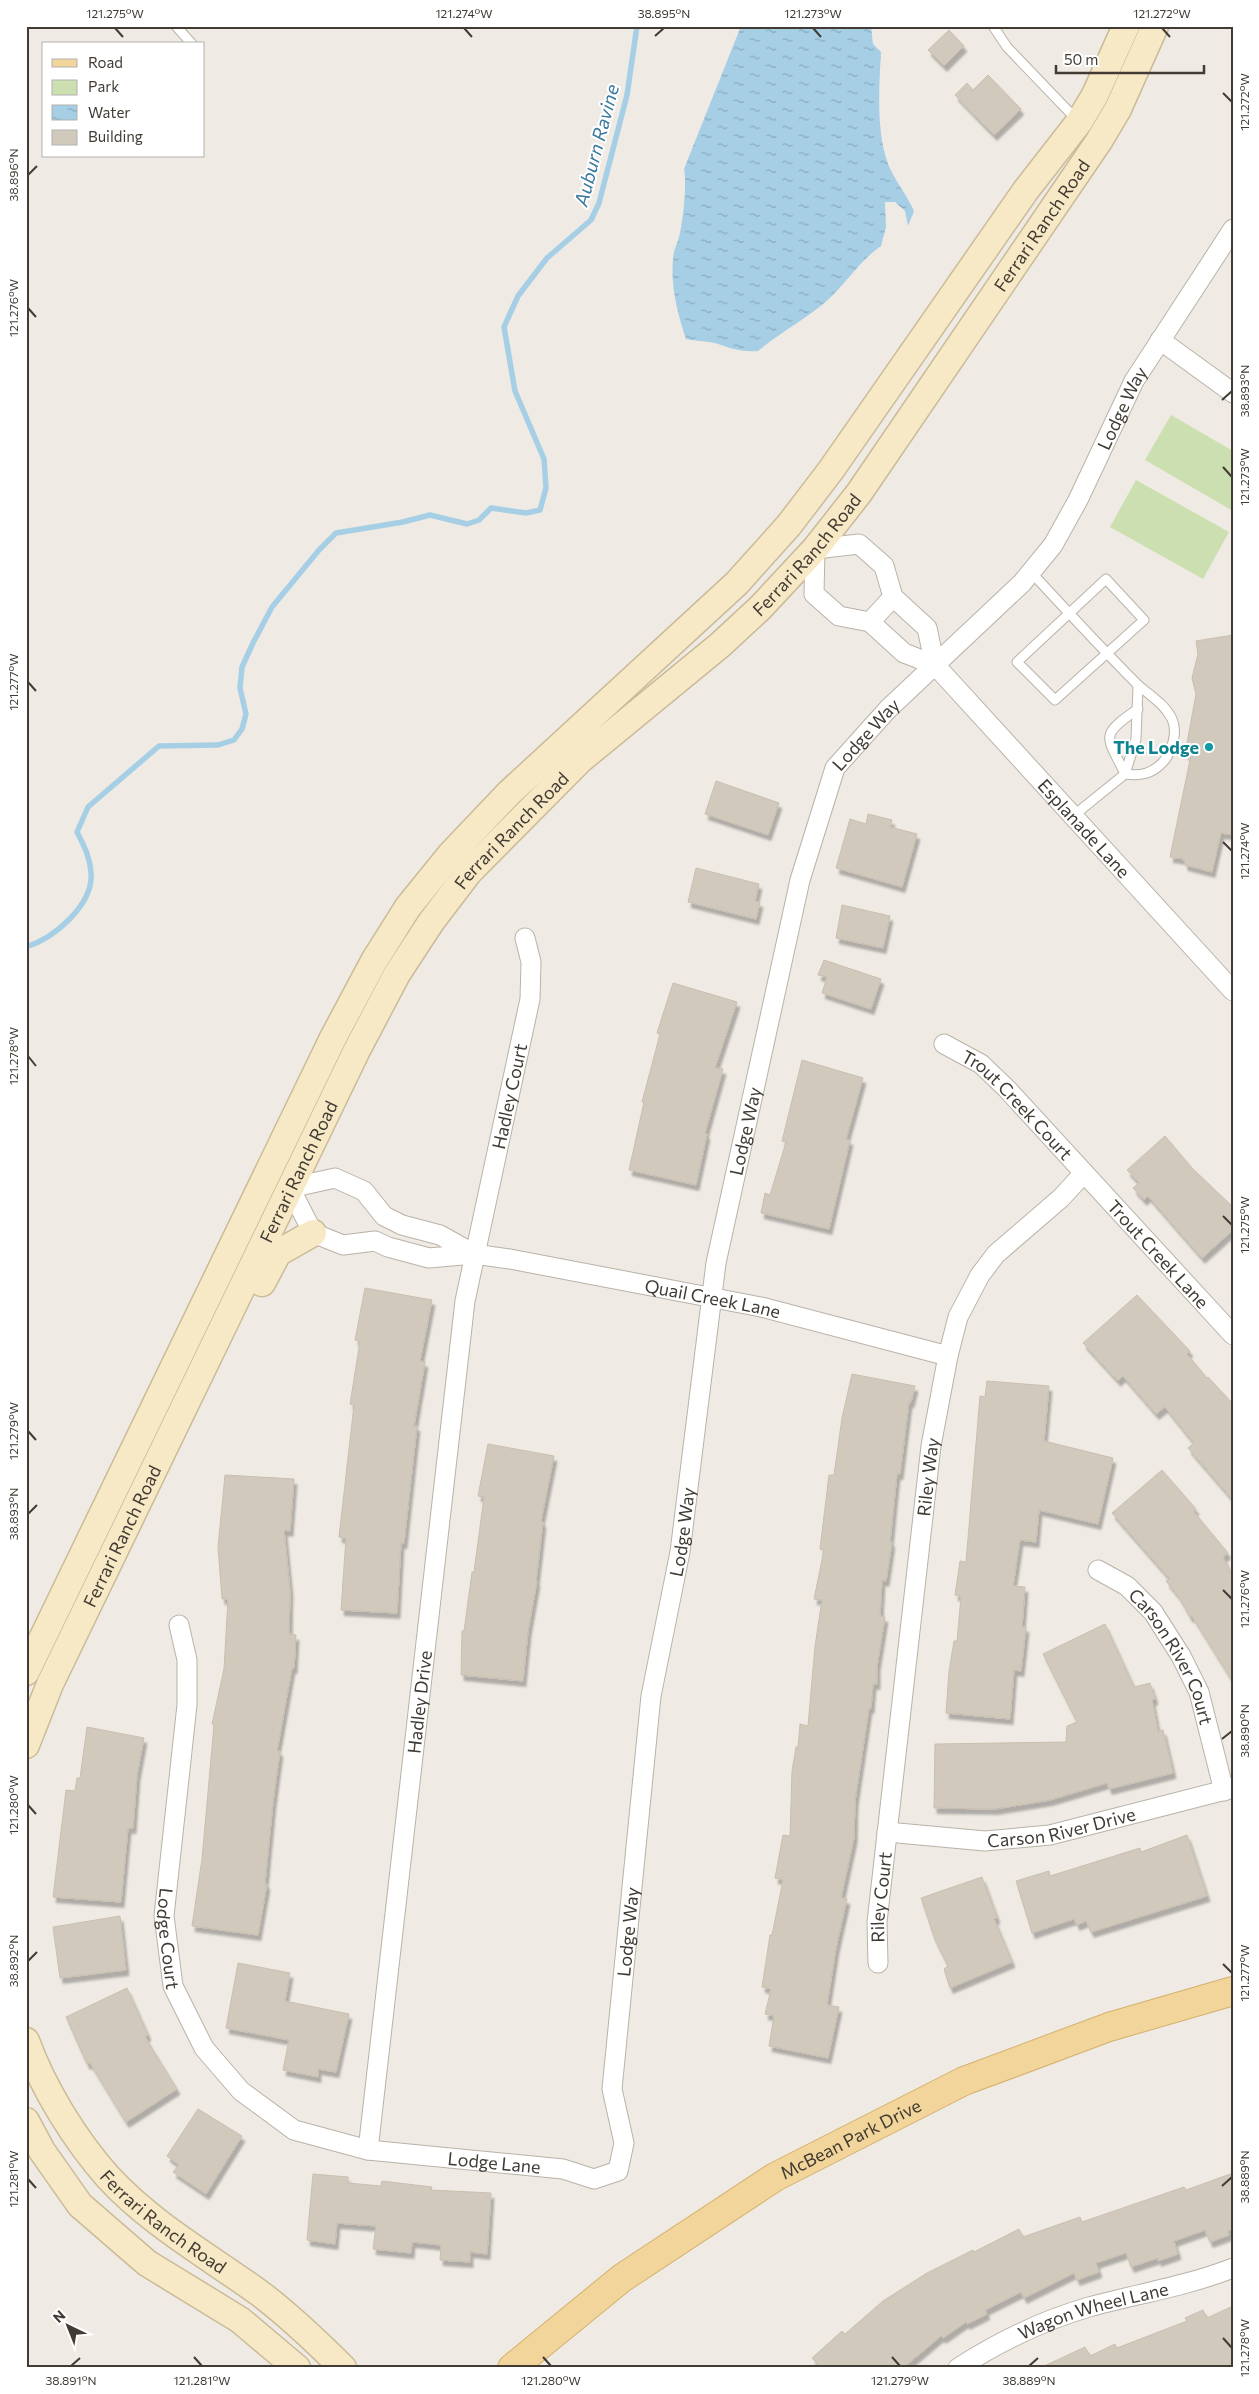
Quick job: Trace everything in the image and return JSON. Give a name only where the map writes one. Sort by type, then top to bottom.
[{"type":"main road","name":"Ferrari Ranch Road","points":[[26,1672],[352,1000],[408,907],[451,854],[509,793],[737,582],[789,525],[831,470],[1026,190],[1079,122],[1095,95],[1126,26]]},
{"type":"main road","name":"Ferrari Ranch Road","points":[[26,1745],[50,1684],[357,1050],[397,974],[431,922],[469,872],[580,760],[720,644],[760,608],[815,548],[860,493],[1118,109],[1155,26]]},
{"type":"main road","points":[[1072,180],[1083,139],[1079,122]]},
{"type":"main road","points":[[789,525],[815,548]]},
{"type":"main road","points":[[265,1178],[290,1188]]},
{"type":"main road","points":[[160,1458],[224,1359],[278,1253],[313,1233]]},
{"type":"main road","name":"McBean Park Drive","points":[[512,2368],[622,2278],[775,2177],[964,2081],[1109,2026],[1233,1991]]},
{"type":"main road","name":"Ferrari Ranch Road","points":[[26,2041],[32,2057],[71,2128],[109,2177],[168,2229],[259,2293],[306,2330],[343,2368]]},
{"type":"main road","name":"Ferrari Ranch Road","points":[[26,2121],[42,2151],[80,2205],[147,2263],[240,2320],[298,2368]]},
{"type":"street","name":"Lodge Way","points":[[618,2171],[624,2143],[612,2089],[651,1696],[680,1552],[718,1253],[800,880],[836,768],[888,709],[1031,572],[1053,546],[1078,500],[1134,381],[1233,229]]},
{"type":"street","points":[[1160,340],[1233,393]]},
{"type":"street","points":[[893,597],[870,622],[838,616],[814,594],[815,548],[859,544],[884,566],[893,597],[927,628],[935,665]]},
{"type":"street","name":"Esplanade Lane","points":[[870,622],[904,653],[935,665],[1233,991]]},
{"type":"street","name":"Hadley Court","points":[[474,1254],[530,1000],[531,962],[525,938]]},
{"type":"street","name":"Trout Creek Court","points":[[944,1044],[981,1064],[1008,1089],[1084,1173]]},
{"type":"street","name":"Trout Creek Lane","points":[[1084,1173],[1233,1336]]},
{"type":"street","name":"Riley Way","points":[[887,1832],[931,1446],[948,1356],[958,1317],[980,1275],[996,1254],[1061,1198],[1084,1173]]},
{"type":"street","points":[[335,1178],[364,1191],[384,1216],[402,1225],[440,1235],[474,1254],[429,1258],[388,1247],[375,1240],[343,1245],[313,1233],[290,1188],[335,1178]]},
{"type":"street","points":[[375,1240],[384,1216]]},
{"type":"street","name":"Quail Creek Lane","points":[[474,1254],[760,1307],[948,1356]]},
{"type":"street","name":"Hadley Drive","points":[[368,2150],[465,1301],[474,1254]]},
{"type":"street","name":"Carson River Court","points":[[1098,1570],[1127,1586],[1153,1612],[1181,1656],[1199,1692],[1228,1790]]},
{"type":"street","name":"Lodge Court","points":[[179,1624],[187,1660],[187,1705],[164,1916],[173,1986],[204,2048],[241,2091],[294,2130],[368,2150]]},
{"type":"street","name":"Carson River Drive","points":[[887,1832],[985,1841],[1050,1836],[1228,1790]]},
{"type":"street","name":"Riley Court","points":[[878,1963],[877,1922],[887,1832]]},
{"type":"street","name":"Lodge Lane","points":[[368,2150],[563,2169],[594,2179],[618,2171]]},
{"type":"street","name":"Wagon Wheel Lane","points":[[958,2368],[1028,2330],[1088,2307],[1152,2292],[1233,2268]]},
{"type":"lane","points":[[176,26],[190,42]]},
{"type":"lane","points":[[993,26],[1014,53],[1079,122]]},
{"type":"lane","points":[[1031,572],[1138,684],[1163,706],[1173,720],[1174,737],[1169,755],[1157,768],[1140,776],[1126,774]]},
{"type":"lane","points":[[1106,579],[1144,620],[1055,700],[1017,662],[1070,613],[1106,579]]},
{"type":"lane","points":[[1073,816],[1126,774],[1136,740],[1138,684]]},
{"type":"lane","points":[[1126,774],[1109,744],[1110,736],[1112,727],[1138,709]]},
{"type":"green space","points":[[1171,415],[1233,451],[1233,511],[1145,460]]},
{"type":"green space","points":[[1136,480],[1229,532],[1203,579],[1110,527]]},
{"type":"water","points":[[741,26],[871,26],[873,44],[881,52],[879,109],[884,151],[891,170],[914,211],[908,226],[905,211],[895,202],[885,202],[886,227],[881,246],[823,304],[758,351],[742,351],[714,343],[686,339],[677,307],[672,274],[674,252],[683,213],[684,169]]},
{"type":"building","points":[[949,30],[964,46],[944,66],[928,50]]},
{"type":"building","points":[[988,75],[1021,109],[994,135],[955,95],[967,83],[973,90]]},
{"type":"building","name":"The Lodge","points":[[1233,635],[1233,835],[1221,833],[1212,872],[1185,865],[1184,859],[1170,857],[1191,755],[1185,754],[1196,694],[1192,678],[1198,654],[1196,641]]},
{"type":"building","points":[[716,781],[779,803],[768,835],[705,814]]},
{"type":"building","points":[[868,814],[892,820],[890,827],[917,834],[902,887],[836,868],[850,819],[866,824]]},
{"type":"building","points":[[696,868],[759,884],[755,901],[760,902],[756,919],[688,902]]},
{"type":"building","points":[[842,905],[890,916],[883,948],[836,938]]},
{"type":"building","points":[[824,960],[881,979],[871,1009],[822,993],[827,977],[818,975]]},
{"type":"building","points":[[673,983],[737,1002],[715,1068],[723,1069],[705,1133],[707,1134],[696,1185],[629,1170],[644,1102],[642,1102],[660,1034],[657,1033]]},
{"type":"building","points":[[802,1060],[863,1078],[846,1139],[850,1140],[829,1229],[761,1213],[765,1193],[770,1195],[786,1142],[782,1141]]},
{"type":"building","points":[[1165,1136],[1192,1168],[1233,1207],[1233,1230],[1202,1258],[1148,1196],[1144,1200],[1133,1188],[1139,1183],[1127,1170]]},
{"type":"building","points":[[365,1288],[432,1300],[420,1361],[425,1362],[414,1426],[417,1426],[404,1543],[401,1543],[397,1613],[341,1610],[346,1538],[339,1537],[354,1405],[350,1404],[360,1341],[355,1340]]},
{"type":"building","points":[[1137,1295],[1190,1351],[1187,1354],[1207,1378],[1233,1404],[1233,1500],[1188,1448],[1194,1443],[1165,1407],[1156,1414],[1123,1376],[1118,1381],[1083,1343]]},
{"type":"building","points":[[852,1374],[915,1386],[911,1402],[909,1402],[900,1474],[897,1474],[890,1542],[892,1542],[886,1581],[882,1580],[880,1616],[885,1617],[877,1666],[877,1684],[873,1684],[871,1708],[869,1708],[855,1801],[854,1838],[841,1898],[847,1899],[836,1948],[827,2005],[839,2007],[828,2058],[769,2046],[774,2016],[765,2014],[771,1989],[762,1987],[770,1935],[772,1935],[783,1880],[775,1878],[783,1835],[790,1836],[792,1771],[796,1747],[798,1747],[800,1724],[808,1726],[815,1646],[822,1600],[814,1599],[824,1550],[820,1549],[829,1475],[834,1475],[842,1418]]},
{"type":"building","points":[[987,1381],[1049,1386],[1044,1441],[1113,1458],[1098,1524],[1039,1510],[1036,1542],[1020,1540],[1013,1586],[1025,1587],[1022,1627],[1026,1627],[1021,1671],[1014,1670],[1010,1719],[946,1713],[949,1671],[954,1641],[957,1641],[961,1596],[955,1595],[960,1561],[966,1562],[980,1396],[985,1397]]},
{"type":"building","points":[[488,1444],[554,1456],[541,1521],[543,1522],[537,1581],[528,1631],[523,1681],[461,1675],[462,1631],[464,1631],[472,1572],[474,1572],[484,1497],[478,1496]]},
{"type":"building","points":[[1162,1470],[1196,1509],[1194,1512],[1228,1553],[1223,1557],[1233,1576],[1233,1682],[1192,1616],[1190,1617],[1179,1597],[1166,1581],[1170,1579],[1112,1513]]},
{"type":"building","points":[[225,1475],[294,1479],[290,1531],[284,1530],[290,1591],[289,1634],[296,1635],[294,1668],[292,1668],[277,1751],[280,1751],[265,1883],[267,1884],[258,1935],[192,1926],[202,1859],[214,1725],[212,1724],[224,1669],[228,1599],[222,1599],[218,1547]]},
{"type":"building","points":[[1105,1624],[1134,1687],[1150,1683],[1155,1699],[1152,1700],[1158,1732],[1163,1730],[1173,1773],[1109,1789],[1107,1783],[1050,1800],[995,1809],[934,1808],[935,1744],[1066,1742],[1067,1726],[1077,1722],[1043,1654]]},
{"type":"building","points":[[87,1727],[144,1738],[137,1775],[133,1828],[128,1828],[121,1902],[53,1897],[66,1790],[75,1791],[77,1778],[80,1778]]},
{"type":"building","points":[[1187,1835],[1207,1896],[1091,1932],[1086,1921],[1077,1925],[1074,1919],[1032,1933],[1016,1881],[1049,1871],[1050,1876],[1140,1848],[1141,1852]]},
{"type":"building","points":[[982,1877],[997,1918],[994,1919],[1012,1962],[950,1988],[944,1969],[948,1966],[935,1940],[921,1898]]},
{"type":"building","points":[[120,1916],[126,1970],[60,1978],[53,1927]]},
{"type":"building","points":[[238,1963],[290,1973],[285,2001],[349,2014],[336,2072],[318,2069],[318,2077],[283,2070],[289,2040],[226,2028]]},
{"type":"building","points":[[127,1988],[148,2035],[145,2037],[177,2089],[126,2122],[90,2063],[87,2064],[66,2017]]},
{"type":"building","points":[[198,2109],[242,2136],[206,2194],[173,2172],[179,2165],[167,2156]]},
{"type":"building","points":[[1233,2173],[1233,2229],[1228,2231],[1229,2235],[1210,2242],[1205,2230],[1174,2241],[1178,2254],[1158,2261],[1158,2258],[1131,2267],[1126,2253],[1096,2263],[1099,2272],[1077,2280],[1074,2273],[1024,2298],[1021,2292],[985,2310],[987,2314],[967,2324],[966,2322],[943,2338],[941,2336],[903,2368],[821,2368],[812,2358],[842,2331],[845,2334],[883,2301],[927,2273],[1019,2229],[1023,2237],[1080,2217],[1082,2222],[1184,2187],[1186,2190]]},
{"type":"building","points":[[313,2174],[348,2177],[348,2183],[381,2186],[382,2181],[432,2187],[431,2190],[491,2193],[487,2254],[470,2252],[470,2262],[440,2260],[441,2245],[412,2242],[411,2253],[373,2249],[376,2226],[337,2223],[335,2244],[307,2240]]},
{"type":"building","points":[[1233,2306],[1233,2368],[1040,2368],[1085,2347],[1090,2356],[1115,2344],[1117,2348],[1187,2321],[1185,2318],[1203,2310],[1207,2318]]},
{"type":"waterway","name":"Auburn Ravine","points":[[26,947],[37,943],[60,928],[79,908],[86,896],[91,872],[86,852],[77,832],[88,807],[159,746],[218,745],[234,740],[242,729],[246,714],[240,688],[242,667],[253,643],[272,607],[319,550],[336,533],[403,522],[430,515],[467,524],[479,520],[491,508],[526,513],[540,510],[546,488],[544,459],[515,391],[504,327],[518,296],[547,258],[591,220],[599,203],[627,95],[637,26]]},
{"type":"place","name":"The Lodge","points":[[1209,747]]}]
